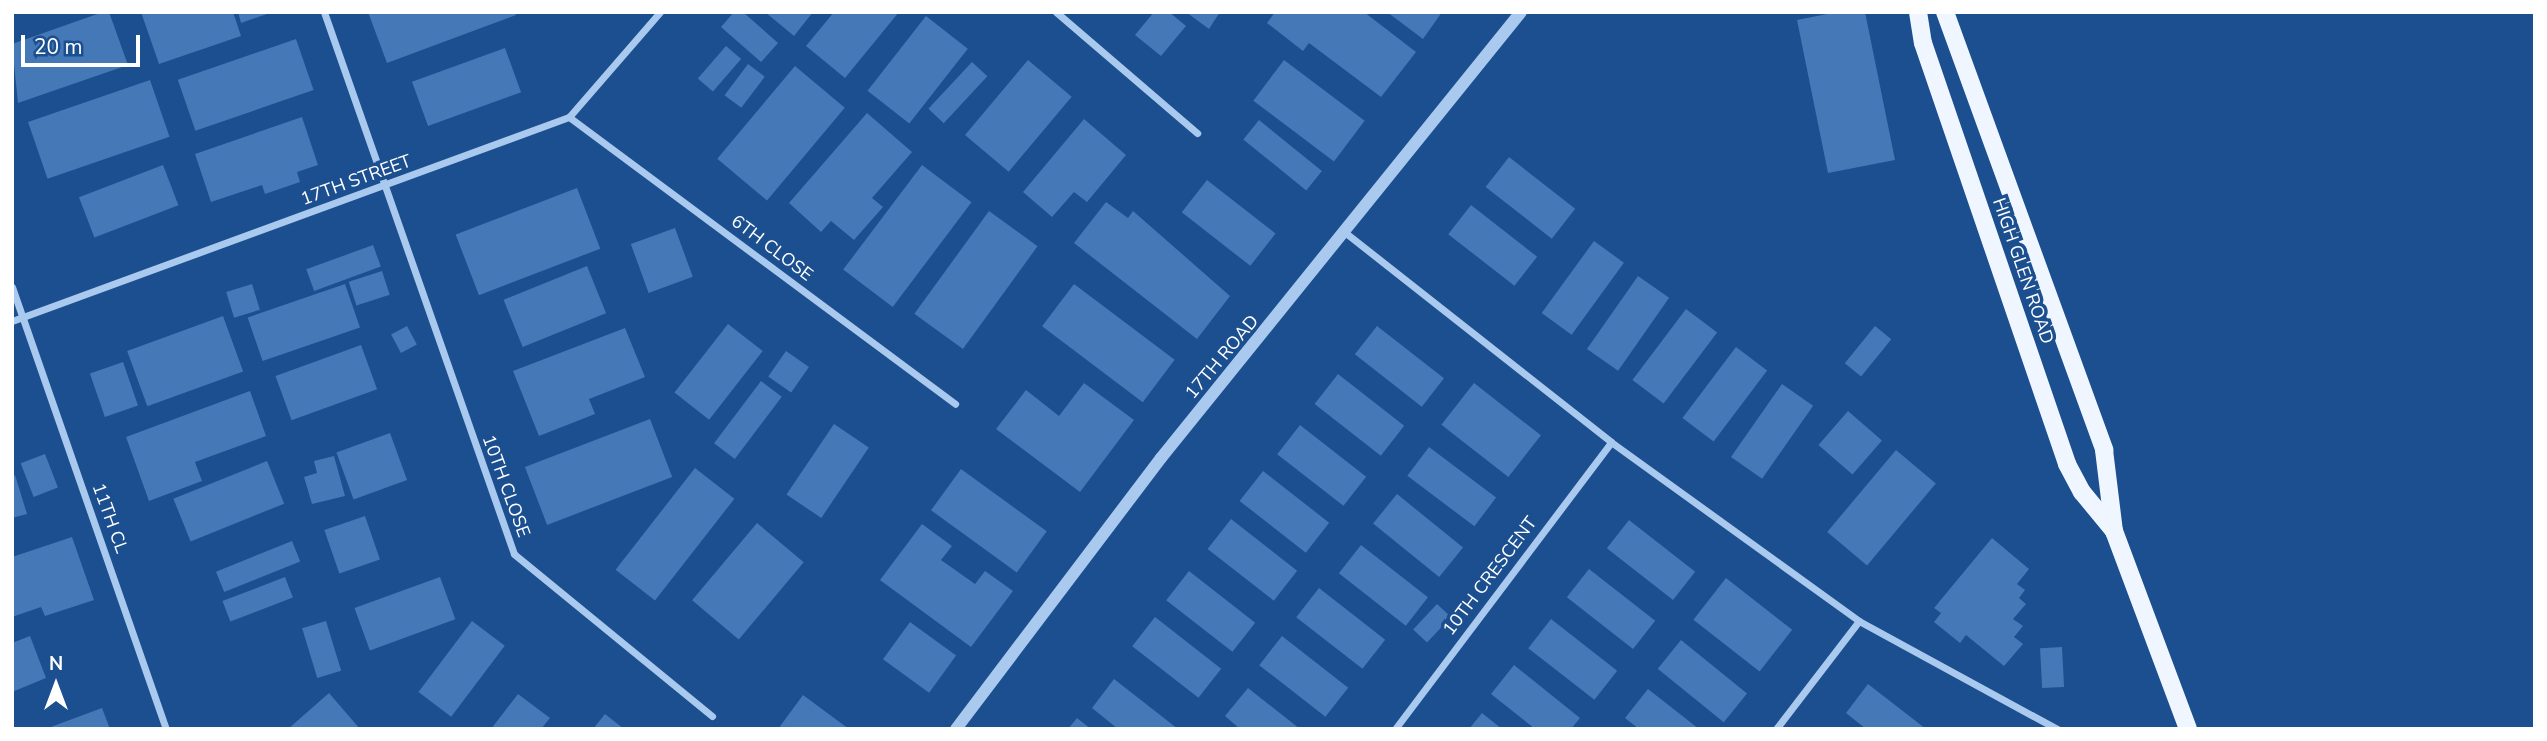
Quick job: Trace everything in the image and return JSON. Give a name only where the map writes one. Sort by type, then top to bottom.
[{"type":"main road","name":"HIGH GLEN ROAD","points":[[1918,12],[1923,43],[2067,464],[2114,531]]},
{"type":"main road","name":"HIGH GLEN ROAD","points":[[1945,12],[2104,450],[2114,531],[2188,729]]},
{"type":"street","name":"10TH CLOSE","points":[[324,12],[514,554],[712,716]]},
{"type":"street","name":"17TH STREET","points":[[12,321],[384,187],[569,117],[660,12]]},
{"type":"street","points":[[1056,12],[1197,132]]},
{"type":"street","name":"17TH ROAD","points":[[956,729],[1161,458],[1347,234],[1521,12]]},
{"type":"street","name":"6TH CLOSE","points":[[569,117],[955,404]]},
{"type":"street","points":[[1347,234],[1611,442],[1859,621],[2057,729]]},
{"type":"street","name":"11TH CL","points":[[12,287],[166,729]]},
{"type":"street","name":"10TH CRESCENT","points":[[1395,729],[1611,442]]},
{"type":"street","points":[[1776,729],[1859,621]]},
{"type":"building","points":[[109,12],[128,65],[18,103],[12,44]]},
{"type":"building","points":[[141,12],[233,12],[241,36],[159,64]]},
{"type":"building","points":[[238,12],[270,12],[270,13],[241,23]]},
{"type":"building","points":[[368,12],[515,12],[516,15],[387,63]]},
{"type":"building","points":[[734,12],[743,12],[778,43],[761,62],[721,27]]},
{"type":"building","points":[[765,12],[813,12],[794,36]]},
{"type":"building","points":[[834,12],[899,12],[845,78],[806,46]]},
{"type":"building","points":[[1154,12],[1169,12],[1186,26],[1161,56],[1135,35]]},
{"type":"building","points":[[1186,12],[1220,12],[1209,29]]},
{"type":"building","points":[[1275,12],[1364,12],[1416,52],[1381,97],[1309,43],[1303,51],[1267,23]]},
{"type":"building","points":[[1387,12],[1442,12],[1423,39]]},
{"type":"building","points":[[1837,12],[1865,12],[1895,160],[1828,173],[1797,20]]},
{"type":"building","points":[[926,16],[968,49],[909,123],[868,91]]},
{"type":"building","points":[[296,39],[314,90],[195,131],[178,80]]},
{"type":"building","points":[[726,46],[741,59],[713,92],[698,78]]},
{"type":"building","points":[[505,48],[521,92],[428,126],[412,82]]},
{"type":"building","points":[[1028,60],[1072,97],[1009,172],[965,135]]},
{"type":"building","points":[[1284,60],[1365,121],[1334,162],[1253,101]]},
{"type":"building","points":[[972,62],[987,76],[944,123],[928,109]]},
{"type":"building","points":[[748,64],[765,77],[741,108],[725,95]]},
{"type":"building","points":[[795,66],[845,108],[767,200],[717,159]]},
{"type":"building","points":[[150,80],[170,137],[48,179],[28,122]]},
{"type":"building","points":[[867,113],[912,152],[872,198],[883,207],[854,240],[831,221],[821,232],[789,203]]},
{"type":"building","points":[[302,117],[318,165],[297,172],[300,182],[265,194],[262,185],[211,202],[195,154]]},
{"type":"building","points":[[1084,119],[1126,155],[1087,202],[1074,192],[1052,217],[1023,192]]},
{"type":"building","points":[[1259,120],[1322,171],[1306,190],[1243,139]]},
{"type":"building","points":[[1509,157],[1575,209],[1552,239],[1486,187]]},
{"type":"building","points":[[163,165],[178,205],[94,237],[79,197]]},
{"type":"building","points":[[922,165],[972,202],[893,307],[843,270]]},
{"type":"building","points":[[1207,180],[1276,234],[1250,266],[1182,212]]},
{"type":"building","points":[[577,188],[600,249],[479,295],[456,235]]},
{"type":"building","points":[[1106,202],[1128,218],[1133,211],[1230,296],[1197,339],[1074,243]]},
{"type":"building","points":[[1471,205],[1537,257],[1514,286],[1448,234]]},
{"type":"building","points":[[989,211],[1038,246],[963,349],[914,314]]},
{"type":"building","points":[[675,228],[693,277],[649,293],[631,244]]},
{"type":"building","points":[[1594,241],[1624,263],[1572,335],[1542,313]]},
{"type":"building","points":[[373,245],[381,267],[314,291],[306,269]]},
{"type":"building","points":[[587,266],[606,313],[523,347],[504,300]]},
{"type":"building","points":[[382,271],[390,295],[356,306],[349,282]]},
{"type":"building","points":[[1638,276],[1669,298],[1618,371],[1587,349]]},
{"type":"building","points":[[252,284],[260,310],[234,318],[226,292]]},
{"type":"building","points":[[345,284],[360,327],[263,361],[248,318]]},
{"type":"building","points":[[1074,284],[1175,360],[1143,402],[1042,326]]},
{"type":"building","points":[[1686,309],[1717,332],[1664,404],[1632,380]]},
{"type":"building","points":[[223,316],[243,371],[147,406],[127,351]]},
{"type":"building","points":[[728,324],[763,351],[709,420],[674,393]]},
{"type":"building","points":[[407,326],[417,345],[401,353],[391,334]]},
{"type":"building","points":[[1377,326],[1444,378],[1422,407],[1355,354]]},
{"type":"building","points":[[1875,326],[1891,339],[1861,377],[1845,363]]},
{"type":"building","points":[[625,328],[645,377],[589,399],[595,414],[539,436],[513,371]]},
{"type":"building","points":[[361,345],[377,389],[292,420],[275,376]]},
{"type":"building","points":[[1736,347],[1767,370],[1714,442],[1682,418]]},
{"type":"building","points":[[786,351],[809,367],[791,392],[768,376]]},
{"type":"building","points":[[123,362],[138,405],[105,417],[90,373]]},
{"type":"building","points":[[1338,374],[1404,426],[1381,456],[1315,404]]},
{"type":"building","points":[[761,381],[782,397],[735,459],[714,443]]},
{"type":"building","points":[[1084,383],[1134,420],[1080,492],[996,429],[1026,390],[1059,416]]},
{"type":"building","points":[[1474,383],[1541,435],[1508,477],[1441,425]]},
{"type":"building","points":[[1782,384],[1813,406],[1762,479],[1731,457]]},
{"type":"building","points":[[250,391],[266,436],[195,462],[202,481],[149,501],[126,437]]},
{"type":"building","points":[[1848,411],[1882,441],[1852,474],[1818,445]]},
{"type":"building","points":[[650,419],[672,477],[547,525],[525,467]]},
{"type":"building","points":[[834,424],[869,447],[821,518],[786,494]]},
{"type":"building","points":[[1300,425],[1366,477],[1343,506],[1277,454]]},
{"type":"building","points":[[390,433],[407,480],[354,499],[336,452]]},
{"type":"building","points":[[1429,447],[1496,498],[1474,526],[1407,476]]},
{"type":"building","points":[[1896,450],[1936,483],[1867,565],[1827,532]]},
{"type":"building","points":[[45,454],[58,488],[34,497],[21,463]]},
{"type":"building","points":[[334,456],[345,496],[312,504],[304,477],[317,473],[314,461]]},
{"type":"building","points":[[267,461],[284,504],[191,541],[173,499]]},
{"type":"building","points":[[695,468],[734,499],[655,600],[616,570]]},
{"type":"building","points":[[961,469],[1047,531],[1017,573],[931,510]]},
{"type":"building","points":[[1263,471],[1329,523],[1306,553],[1240,501]]},
{"type":"building","points":[[15,475],[27,514],[12,518],[12,476]]},
{"type":"building","points":[[1397,494],[1463,547],[1439,577],[1373,524]]},
{"type":"building","points":[[365,516],[380,559],[339,573],[324,530]]},
{"type":"building","points":[[1231,519],[1297,571],[1274,601],[1208,549]]},
{"type":"building","points":[[1629,520],[1695,572],[1673,600],[1607,548]]},
{"type":"building","points":[[757,523],[804,562],[739,640],[692,600]]},
{"type":"building","points":[[922,524],[952,546],[941,560],[975,584],[985,571],[1013,591],[971,647],[880,580]]},
{"type":"building","points":[[72,537],[94,600],[45,616],[41,607],[12,617],[12,557]]},
{"type":"building","points":[[1992,538],[2029,569],[2017,584],[2025,590],[2019,598],[2026,604],[2013,619],[2023,626],[2014,637],[2023,644],[2004,666],[1966,635],[1960,643],[1934,622],[1941,613],[1934,608]]},
{"type":"building","points":[[292,541],[300,561],[224,592],[216,572]]},
{"type":"building","points":[[1361,545],[1428,597],[1406,626],[1339,573]]},
{"type":"building","points":[[1589,569],[1655,621],[1633,649],[1567,597]]},
{"type":"building","points":[[1189,571],[1255,623],[1232,652],[1166,600]]},
{"type":"building","points":[[285,577],[293,598],[230,622],[222,601]]},
{"type":"building","points":[[440,577],[455,619],[370,650],[354,608]]},
{"type":"building","points":[[1726,578],[1792,630],[1760,671],[1693,620]]},
{"type":"building","points":[[1319,588],[1385,640],[1362,669],[1296,617]]},
{"type":"building","points":[[1437,604],[1451,617],[1427,643],[1413,630]]},
{"type":"building","points":[[1155,617],[1221,669],[1198,698],[1132,646]]},
{"type":"building","points":[[1551,619],[1617,671],[1594,700],[1528,648]]},
{"type":"building","points":[[326,621],[341,671],[317,678],[302,628]]},
{"type":"building","points":[[472,621],[505,646],[451,717],[418,692]]},
{"type":"building","points":[[910,622],[956,656],[929,693],[883,659]]},
{"type":"building","points":[[30,636],[46,678],[12,692],[12,643]]},
{"type":"building","points":[[1282,636],[1348,688],[1325,717],[1259,665]]},
{"type":"building","points":[[1681,640],[1747,693],[1724,722],[1658,669]]},
{"type":"building","points":[[2062,647],[2064,687],[2042,688],[2040,648]]},
{"type":"building","points":[[1514,665],[1580,718],[1571,729],[1535,729],[1491,694]]},
{"type":"building","points":[[1114,679],[1178,729],[1118,729],[1092,708]]},
{"type":"building","points":[[1868,684],[1926,729],[1866,729],[1846,713]]},
{"type":"building","points":[[1248,688],[1300,729],[1240,729],[1225,716]]},
{"type":"building","points":[[1648,689],[1699,729],[1639,729],[1625,718]]},
{"type":"building","points":[[329,693],[360,729],[288,729]]},
{"type":"building","points":[[518,694],[550,718],[541,729],[491,729]]},
{"type":"building","points":[[803,695],[849,729],[778,729]]},
{"type":"building","points":[[102,708],[110,729],[48,729],[48,728]]},
{"type":"building","points":[[1482,713],[1502,729],[1469,729]]},
{"type":"building","points":[[605,714],[624,729],[593,729]]},
{"type":"building","points":[[1077,718],[1091,729],[1068,729]]}]
